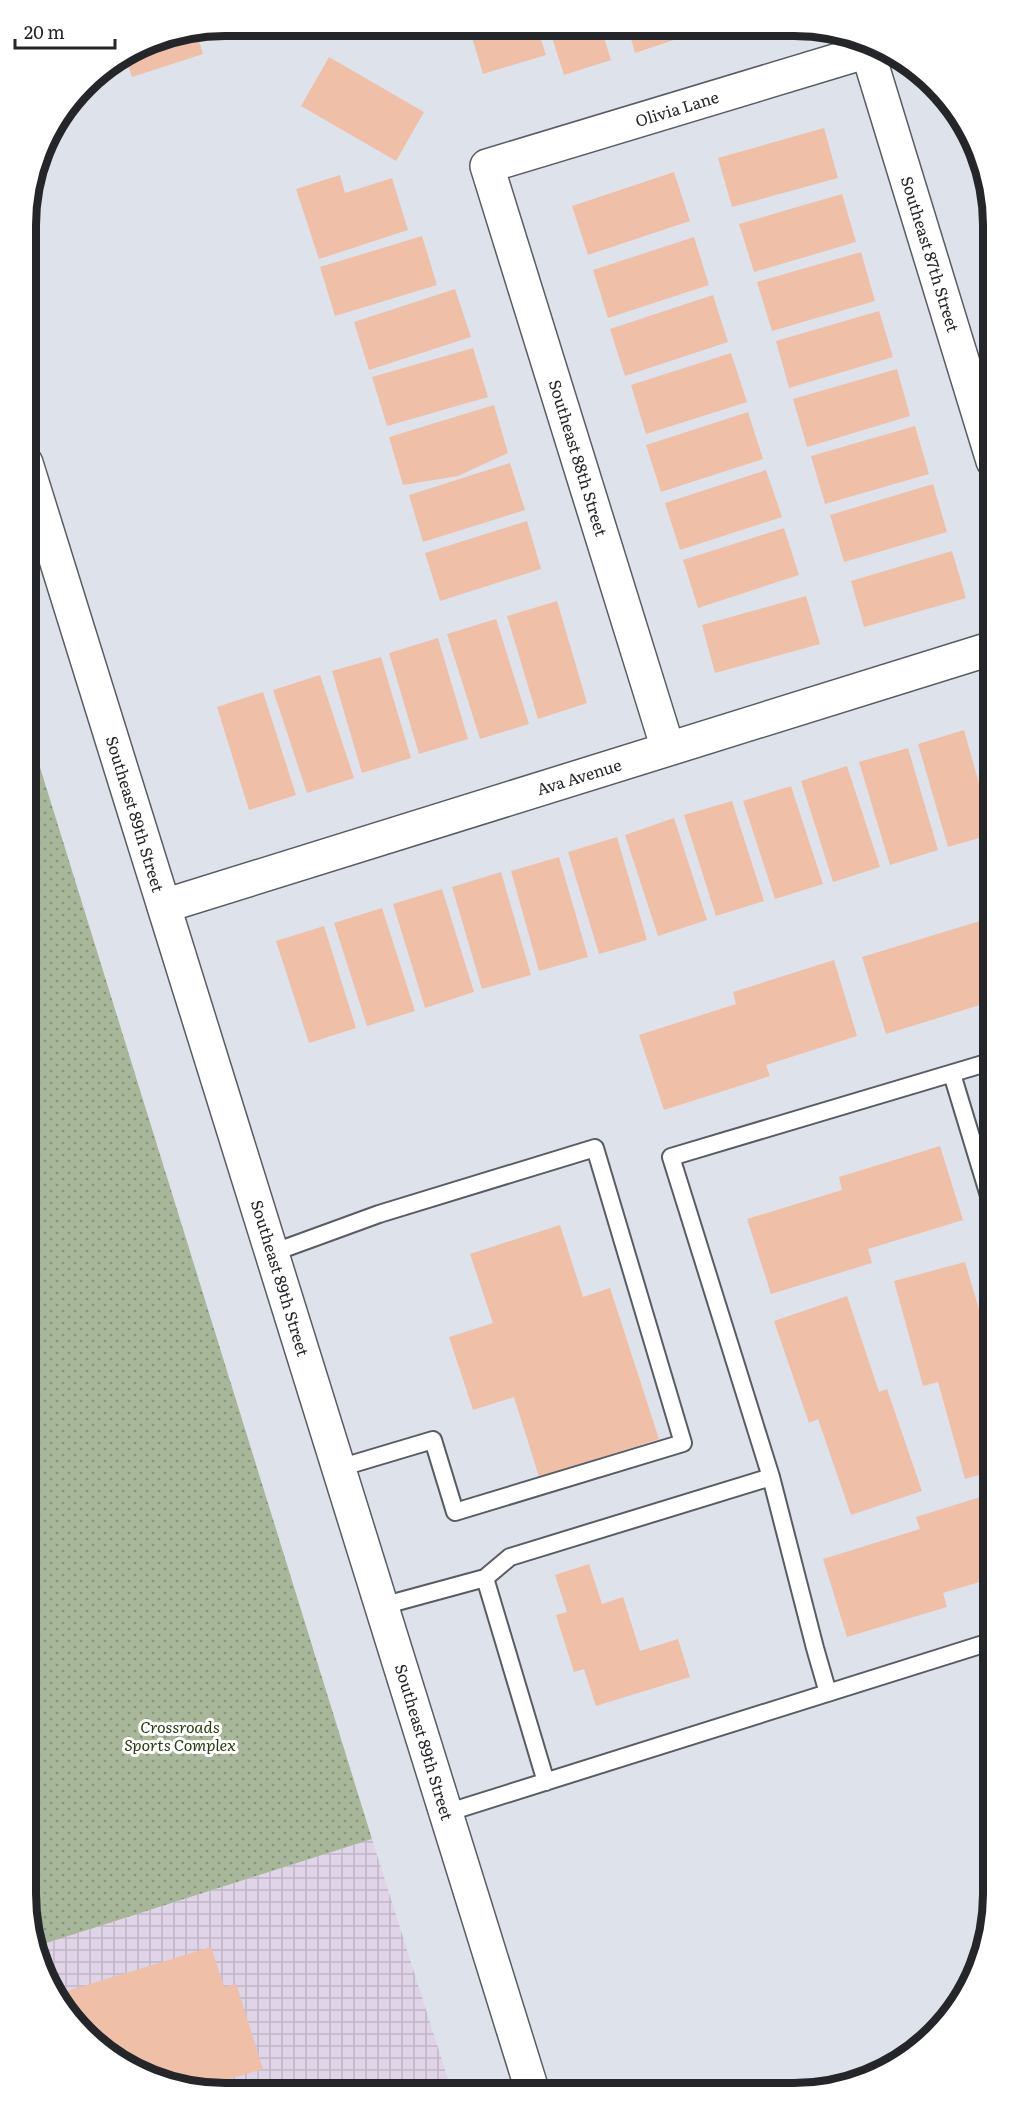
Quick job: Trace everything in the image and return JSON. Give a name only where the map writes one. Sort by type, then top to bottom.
[{"type":"street","name":"Olivia Lane","points":[[487,166],[863,50]]},
{"type":"street","name":"Southeast 87th Street","points":[[868,52],[983,428]]},
{"type":"street","name":"Southeast 88th Street","points":[[487,166],[668,749]]},
{"type":"street","name":"Southeast 89th Street","points":[[36,495],[382,1606],[528,2083]]},
{"type":"street","name":"Ava Avenue","points":[[164,906],[983,651]]},
{"type":"lane","points":[[828,1693],[814,1648],[771,1477],[671,1157],[983,1064]]},
{"type":"lane","points":[[952,1074],[983,1176]]},
{"type":"lane","points":[[272,1253],[379,1214],[595,1148],[682,1443],[455,1512],[433,1440],[339,1468]]},
{"type":"lane","points":[[382,1606],[485,1578],[510,1557],[771,1477]]},
{"type":"lane","points":[[485,1578],[546,1782]]},
{"type":"lane","points":[[446,1813],[983,1644]]},
{"type":"shaded area","points":[[372,1839],[449,2083],[225,2083],[176,2077],[131,2058],[110,2044],[83,2018],[68,1999],[56,1977],[43,1944]]},
{"type":"green space","name":"Crossroads Sports Complex","points":[[36,754],[372,1839],[43,1944],[36,1906]]},
{"type":"building","points":[[472,36],[540,36],[546,55],[483,74]]},
{"type":"building","points":[[552,36],[604,36],[611,60],[564,75]]},
{"type":"building","points":[[630,36],[683,36],[683,37],[635,53]]},
{"type":"building","points":[[198,38],[203,54],[132,77],[128,64],[153,50]]},
{"type":"building","points":[[329,57],[424,112],[396,161],[301,106]]},
{"type":"building","points":[[824,128],[838,178],[732,207],[718,158]]},
{"type":"building","points":[[674,172],[690,221],[588,255],[572,206]]},
{"type":"building","points":[[340,175],[345,193],[392,178],[408,230],[319,259],[296,189]]},
{"type":"building","points":[[842,194],[856,242],[754,272],[739,224]]},
{"type":"building","points":[[422,236],[437,285],[335,316],[320,267]]},
{"type":"building","points":[[694,237],[709,285],[608,318],[593,270]]},
{"type":"building","points":[[861,252],[875,301],[772,331],[757,282]]},
{"type":"building","points":[[455,289],[471,337],[369,370],[354,322]]},
{"type":"building","points":[[713,295],[728,342],[625,376],[610,329]]},
{"type":"building","points":[[879,311],[893,357],[789,388],[776,341]]},
{"type":"building","points":[[473,348],[488,397],[387,426],[372,377]]},
{"type":"building","points":[[731,353],[747,402],[646,434],[631,385]]},
{"type":"building","points":[[897,369],[910,416],[807,447],[793,399]]},
{"type":"building","points":[[494,405],[508,453],[458,476],[403,485],[389,437]]},
{"type":"building","points":[[748,412],[763,459],[661,492],[646,445]]},
{"type":"building","points":[[915,426],[929,474],[825,504],[811,456]]},
{"type":"building","points":[[510,463],[525,510],[423,542],[409,495]]},
{"type":"building","points":[[766,470],[782,517],[680,550],[665,503]]},
{"type":"building","points":[[933,484],[947,532],[844,562],[830,515]]},
{"type":"building","points":[[527,521],[541,569],[440,601],[425,553]]},
{"type":"building","points":[[784,528],[799,575],[698,608],[683,560]]},
{"type":"building","points":[[952,551],[966,598],[864,627],[851,581]]},
{"type":"building","points":[[806,596],[820,644],[715,673],[702,625]]},
{"type":"building","points":[[557,601],[587,703],[538,719],[507,616]]},
{"type":"building","points":[[496,619],[529,724],[480,739],[447,634]]},
{"type":"building","points":[[438,638],[468,739],[419,754],[389,653]]},
{"type":"building","points":[[381,657],[411,758],[362,773],[332,671]]},
{"type":"building","points":[[320,675],[354,778],[307,793],[273,690]]},
{"type":"building","points":[[263,692],[296,795],[249,810],[217,707]]},
{"type":"building","points":[[964,730],[983,798],[983,837],[948,847],[918,744]]},
{"type":"building","points":[[908,748],[938,850],[890,865],[859,762]]},
{"type":"building","points":[[847,766],[880,867],[833,882],[801,781]]},
{"type":"building","points":[[791,786],[823,884],[775,899],[743,801]]},
{"type":"building","points":[[732,801],[764,901],[716,916],[684,815]]},
{"type":"building","points":[[674,818],[707,920],[658,936],[625,835]]},
{"type":"building","points":[[617,837],[647,940],[599,954],[568,852]]},
{"type":"building","points":[[559,857],[588,957],[539,971],[511,871]]},
{"type":"building","points":[[501,872],[531,975],[482,989],[452,887]]},
{"type":"building","points":[[442,889],[474,992],[425,1008],[393,904]]},
{"type":"building","points":[[382,908],[415,1011],[367,1026],[334,923]]},
{"type":"building","points":[[983,920],[983,1004],[886,1034],[862,957]]},
{"type":"building","points":[[324,926],[356,1028],[309,1043],[276,941]]},
{"type":"building","points":[[834,960],[857,1036],[766,1065],[770,1076],[664,1110],[639,1035],[736,1004],[733,992]]},
{"type":"building","points":[[940,1146],[963,1220],[868,1249],[872,1263],[771,1294],[747,1219],[842,1190],[839,1177]]},
{"type":"building","points":[[560,1225],[583,1297],[610,1288],[659,1439],[539,1477],[514,1397],[473,1410],[449,1337],[493,1323],[470,1254]]},
{"type":"building","points":[[965,1262],[983,1323],[983,1474],[965,1479],[938,1382],[923,1386],[894,1281]]},
{"type":"building","points":[[847,1296],[879,1392],[887,1389],[922,1491],[851,1515],[818,1419],[809,1423],[774,1321]]},
{"type":"building","points":[[983,1496],[983,1581],[943,1593],[947,1607],[847,1637],[823,1559],[920,1529],[916,1517]]},
{"type":"building","points":[[589,1564],[602,1604],[623,1597],[640,1651],[678,1639],[690,1677],[596,1706],[584,1669],[574,1672],[556,1615],[567,1612],[555,1575]]},
{"type":"building","points":[[211,1947],[224,1987],[236,1983],[263,2069],[218,2082],[176,2077],[153,2069],[131,2058],[101,2036],[70,2002],[67,1991]]}]
